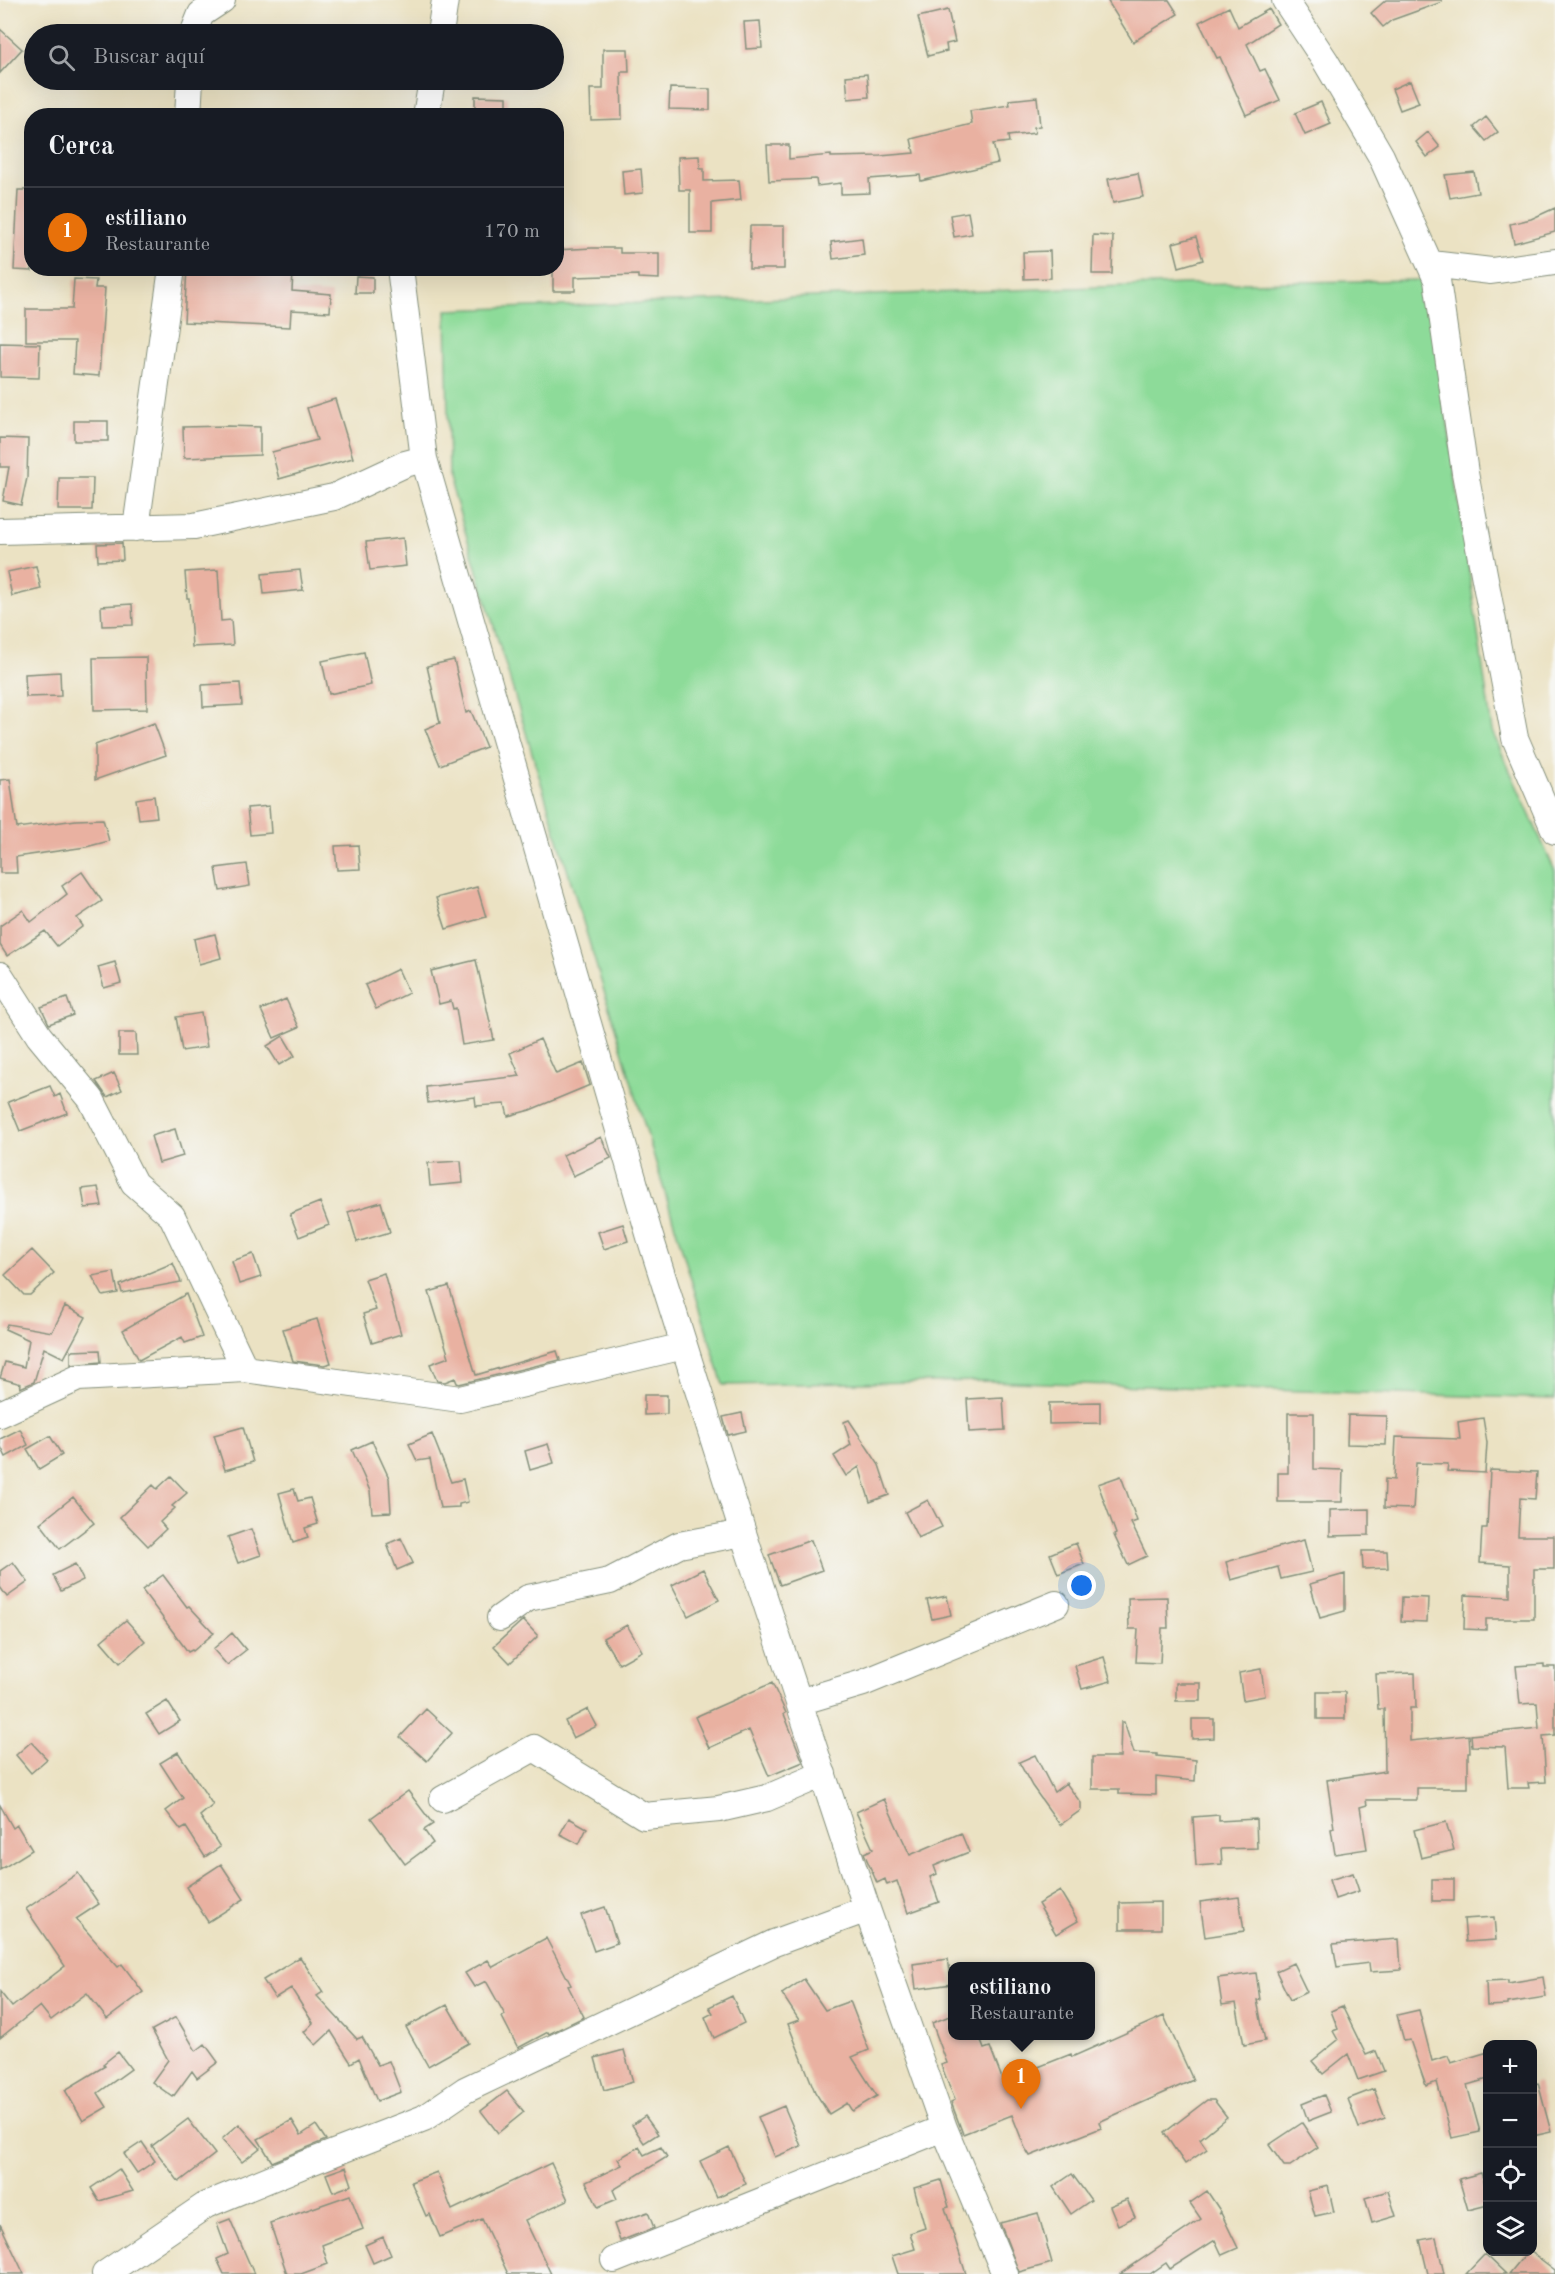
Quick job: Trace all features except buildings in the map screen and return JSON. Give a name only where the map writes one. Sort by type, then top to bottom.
[{"type":"street","points":[[197,24],[201,14],[222,0]]},
{"type":"street","points":[[442,24],[446,0]]},
{"type":"street","points":[[1285,0],[1326,62],[1381,156],[1437,280],[1465,473],[1515,738],[1555,831]]},
{"type":"street","points":[[188,108],[189,90]]},
{"type":"street","points":[[427,108],[430,90]]},
{"type":"street","points":[[1431,264],[1491,271],[1555,262]]},
{"type":"street","points":[[136,528],[171,276]]},
{"type":"street","points":[[401,276],[424,459],[650,1237],[743,1533],[867,1909],[944,2128],[1005,2274]]},
{"type":"street","points":[[0,531],[194,526],[334,496],[405,464],[424,459]]},
{"type":"street","points":[[0,975],[39,1036],[92,1099],[134,1183],[172,1216],[246,1369]]},
{"type":"street","points":[[0,1414],[78,1378],[246,1369],[460,1399],[684,1346]]},
{"type":"street","points":[[500,1618],[528,1598],[610,1581],[679,1545],[743,1533]]},
{"type":"street","points":[[799,1702],[863,1683],[1056,1604]]},
{"type":"street","points":[[443,1799],[534,1748],[644,1816],[718,1809],[767,1798],[823,1774]]},
{"type":"street","points":[[105,2274],[206,2205],[424,2118],[465,2090],[774,1943],[867,1909]]},
{"type":"street","points":[[614,2260],[944,2128]]},
{"type":"green space","points":[[1423,280],[1423,299],[1430,299],[1492,731],[1555,871],[1555,1399],[986,1381],[723,1385],[449,478],[446,310],[1185,284]]},
{"type":"place","name":"estiliano","points":[[1021,2109]]}]
